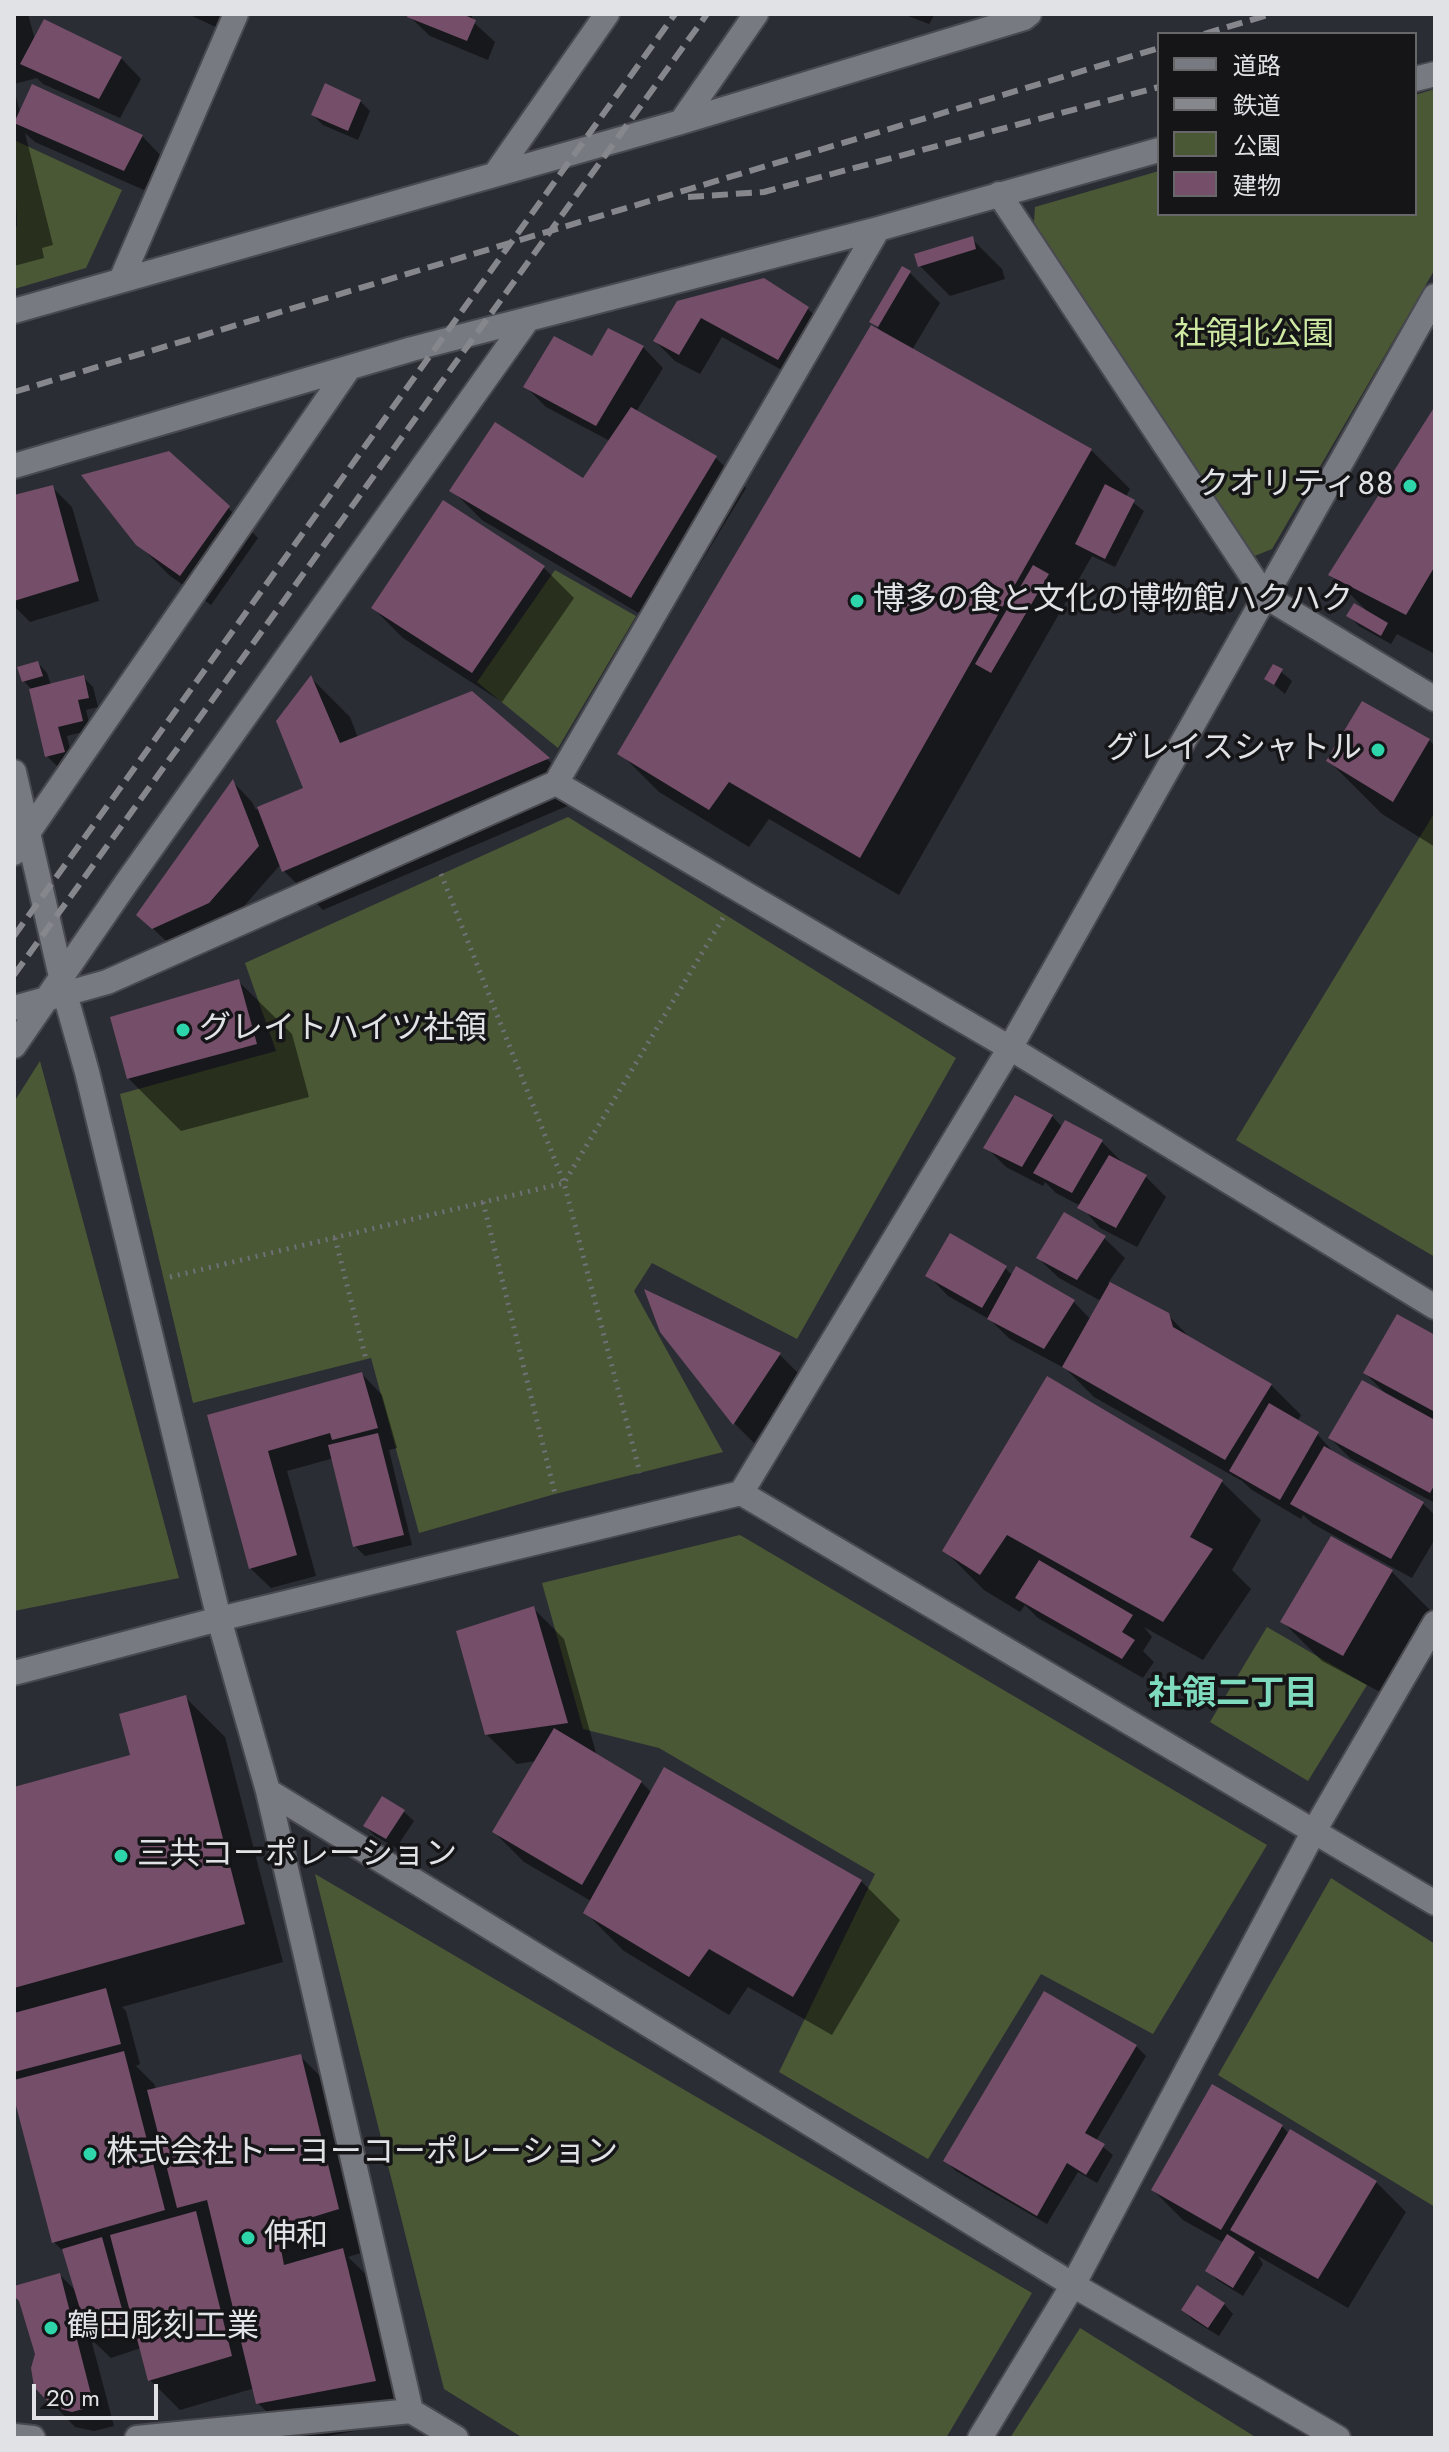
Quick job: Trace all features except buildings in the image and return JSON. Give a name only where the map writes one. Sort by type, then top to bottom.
[{"type":"street","points":[[121,280],[236,14]]},
{"type":"street","points":[[496,173],[607,14]]},
{"type":"street","points":[[681,122],[756,14]]},
{"type":"street","points":[[14,311],[681,122],[1029,14]]},
{"type":"street","points":[[14,466],[349,368],[878,229],[1157,151]]},
{"type":"street","points":[[999,194],[1265,596],[1435,699]]},
{"type":"street","points":[[14,1008],[58,991],[107,982],[556,783],[878,229]]},
{"type":"street","points":[[741,1493],[1010,1048],[1435,296]]},
{"type":"street","points":[[14,1046],[58,991],[127,882],[528,319]]},
{"type":"street","points":[[14,853],[349,368]]},
{"type":"street","points":[[14,772],[29,832],[58,991],[87,1072],[219,1619],[268,1791],[411,2411]]},
{"type":"street","points":[[556,783],[1010,1048],[1435,1307]]},
{"type":"street","points":[[14,1673],[219,1619],[741,1493],[1435,1903]]},
{"type":"street","points":[[980,2438],[1073,2285],[1314,1831],[1435,1623]]},
{"type":"street","points":[[268,1791],[1073,2285],[1338,2438]]},
{"type":"street","points":[[137,2438],[411,2411],[456,2438]]},
{"type":"street","points":[[14,2436],[33,2438]]},
{"type":"path","points":[[441,874],[564,1183],[640,1473]]},
{"type":"path","points":[[164,1279],[564,1183],[725,914]]},
{"type":"path","points":[[483,1202],[555,1494]]},
{"type":"path","points":[[335,1238],[366,1359]]},
{"type":"green space","name":"社領北公園","points":[[1435,89],[1435,269],[1272,549],[1252,557],[1034,222],[1035,207],[1157,172],[1157,216],[1417,216],[1417,94]]},
{"type":"green space","points":[[14,140],[122,190],[86,268],[14,289],[14,227],[17,226]]},
{"type":"green space","points":[[555,570],[636,616],[558,748],[477,682]]},
{"type":"green space","points":[[1435,812],[1435,1257],[1236,1140]]},
{"type":"green space","points":[[568,817],[956,1058],[797,1339],[652,1263],[634,1291],[723,1452],[555,1494],[419,1533],[371,1358],[193,1403],[120,1094],[276,1051],[245,963]]},
{"type":"green space","points":[[40,1061],[179,1578],[14,1611],[14,1102]]},
{"type":"green space","points":[[740,1535],[1267,1845],[1153,2034],[1041,1974],[928,2159],[779,2072],[875,1874],[659,1748],[583,1729],[542,1583]]},
{"type":"green space","points":[[1267,1627],[1367,1685],[1308,1781],[1210,1722]]},
{"type":"green space","points":[[315,1874],[1032,2293],[946,2438],[523,2438],[444,2389]]},
{"type":"green space","points":[[1331,1878],[1435,1944],[1435,2207],[1218,2075]]},
{"type":"green space","points":[[1080,2328],[1257,2438],[1010,2438]]},
{"type":"railway","points":[[14,936],[675,14]]},
{"type":"railway","points":[[14,975],[707,14]]},
{"type":"railway","points":[[1211,32],[1271,14]]},
{"type":"railway","points":[[14,392],[1157,49]]},
{"type":"railway","points":[[688,197],[764,192],[1157,88]]},
{"type":"place","name":"クオリティ８８","points":[[1410,486]]},
{"type":"place","name":"博多の食と文化の博物館ハクハク","points":[[857,601]]},
{"type":"place","name":"グレイスシャトル","points":[[1378,750]]},
{"type":"place","name":"グレイトハイツ社領","points":[[183,1030]]},
{"type":"place","name":"三共コーポレーション","points":[[121,1856]]},
{"type":"place","name":"株式会社トーヨーコーポレーション","points":[[90,2154]]},
{"type":"place","name":"伸和","points":[[248,2238]]},
{"type":"place","name":"鶴田彫刻工業","points":[[51,2328]]},
{"type":"district","name":"社領二丁目","points":[[1233,1696]]}]
